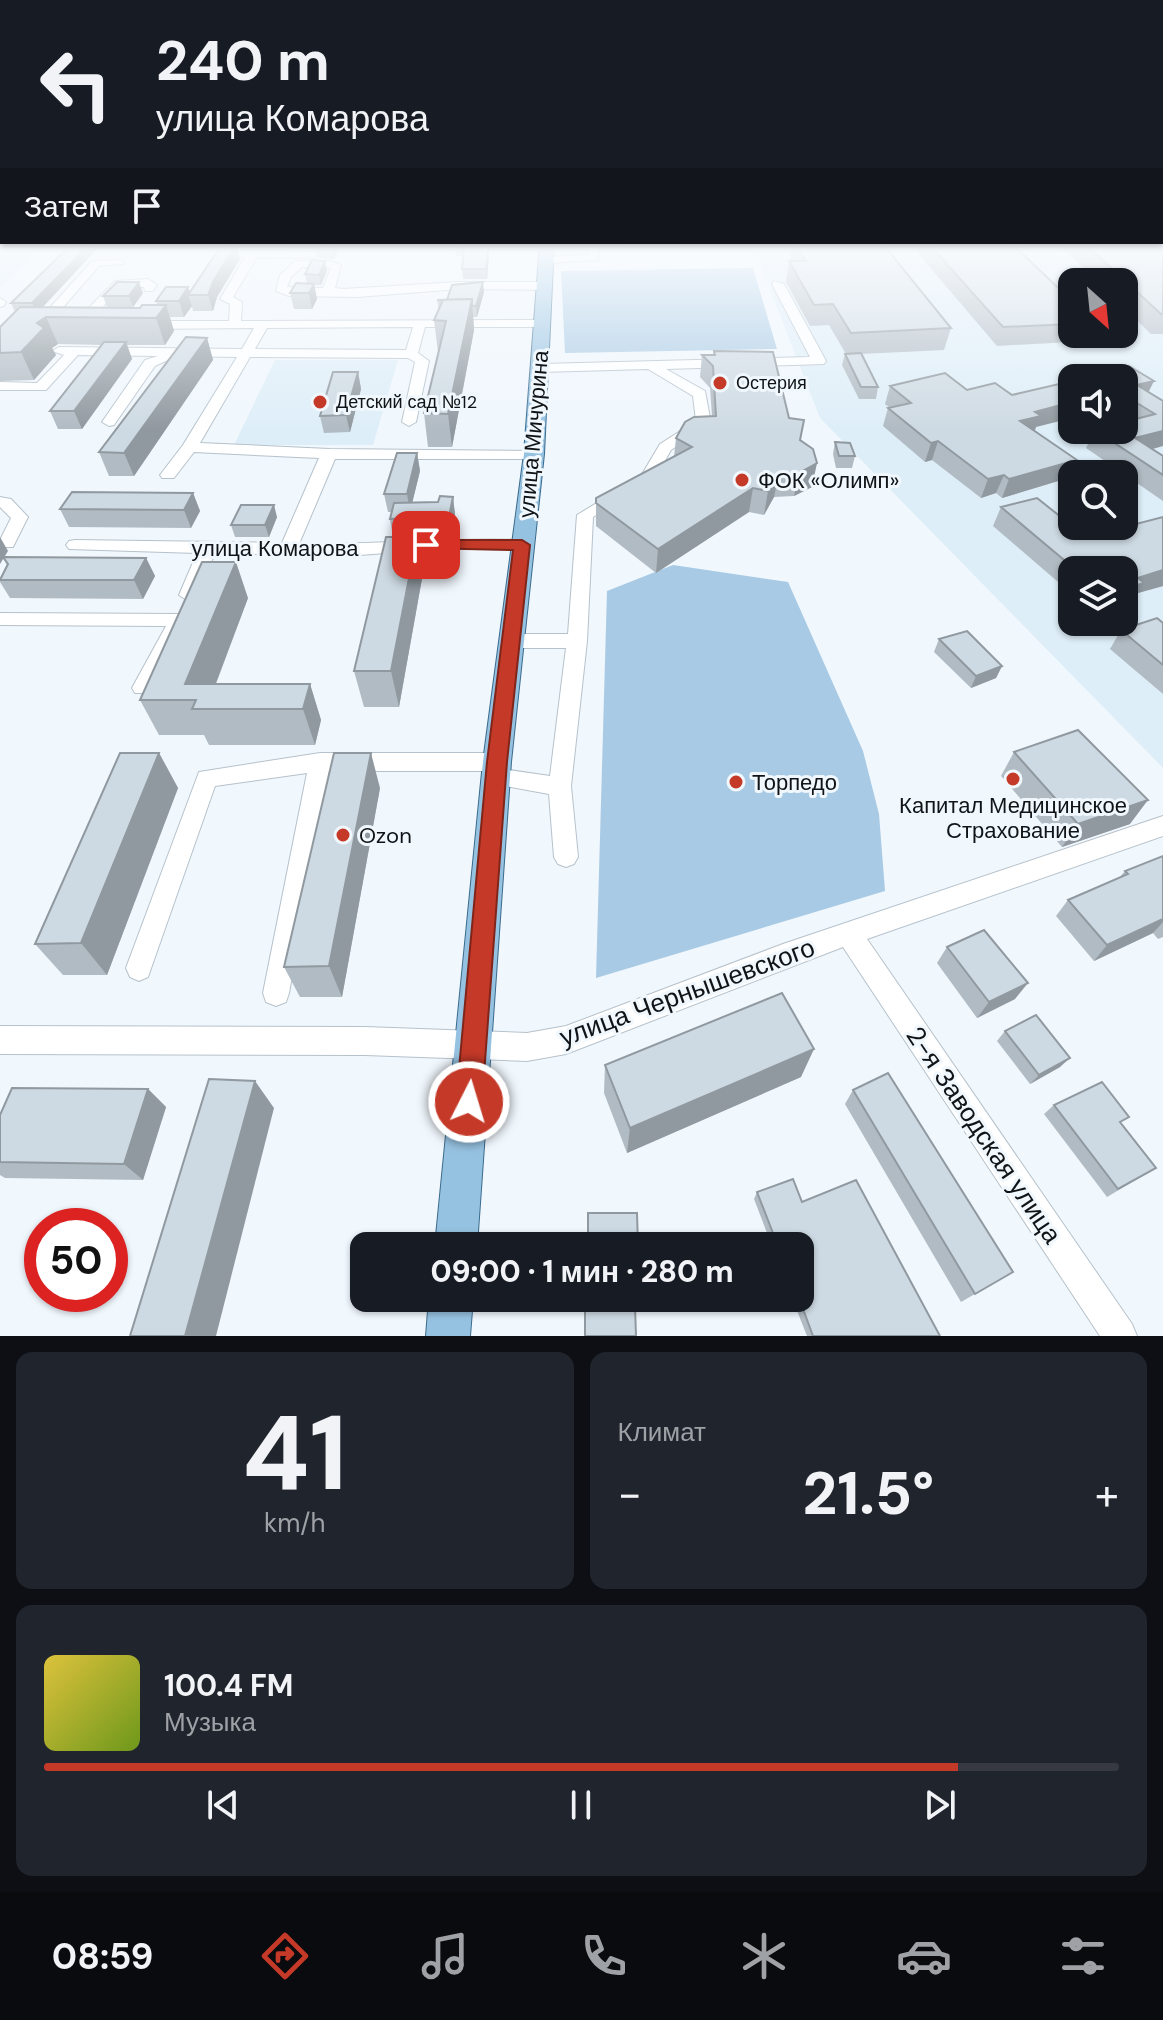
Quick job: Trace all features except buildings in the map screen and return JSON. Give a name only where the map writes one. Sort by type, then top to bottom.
[{"type":"main road","name":"улица Мичурина","points":[[457,1232],[497,770],[534,454],[543,305]]},
{"type":"main road","points":[[448,1336],[450,1312]]},
{"type":"street","points":[[54,305],[34,325],[94,325]]},
{"type":"street","points":[[78,325],[98,305]]},
{"type":"street","points":[[235,324],[236,305]]},
{"type":"street","points":[[540,368],[819,361],[789,305]]},
{"type":"street","points":[[126,325],[542,323]]},
{"type":"street","points":[[194,353],[205,324]]},
{"type":"street","points":[[168,475],[190,447],[263,324]]},
{"type":"street","points":[[411,354],[420,324]]},
{"type":"street","points":[[0,386],[41,387],[66,352],[411,354],[422,361],[409,422]]},
{"type":"street","points":[[109,422],[150,363],[162,357],[194,353]]},
{"type":"street","points":[[566,857],[560,786],[577,641],[585,515],[647,479],[665,447],[704,423],[700,394],[648,364]]},
{"type":"street","points":[[190,447],[329,454],[534,454]]},
{"type":"street","points":[[288,549],[329,454]]},
{"type":"street","points":[[0,502],[5,502],[20,517],[7,543]]},
{"type":"street","name":"улица Комарова","points":[[75,545],[346,550],[453,543],[522,545]]},
{"type":"street","points":[[142,688],[178,620],[208,548]]},
{"type":"street","points":[[0,619],[178,620]]},
{"type":"street","points":[[511,641],[577,641]]},
{"type":"street","points":[[139,968],[207,778],[320,762],[497,770],[560,786]]},
{"type":"street","points":[[276,993],[320,762]]},
{"type":"street","name":"улица Чернышевского","points":[[0,1040],[365,1041],[527,1047],[566,1040],[848,933],[1163,826]]},
{"type":"street","name":"2-я Заводская улица","points":[[848,933],[1120,1336]]},
{"type":"shaded area","points":[[563,305],[764,305],[777,349],[565,353]]},
{"type":"shaded area","points":[[776,305],[1058,305],[1058,348],[1138,348],[1138,305],[1163,305],[1163,768],[820,418]]},
{"type":"shaded area","name":"Детский сад №12","points":[[275,360],[398,360],[373,445],[234,445]]},
{"type":"shaded area","name":"Торпедо","points":[[673,565],[788,582],[863,751],[879,814],[885,891],[596,978],[607,591]]},
{"type":"place","name":"Остерия","points":[[720,383]]},
{"type":"place","name":"Детский сад №12","points":[[320,402]]},
{"type":"place","name":"ФОК «Олимп»","points":[[742,480]]},
{"type":"place","name":"Капитал Медицинское Страхование","points":[[1013,779]]},
{"type":"place","name":"Торпедо","points":[[736,782]]},
{"type":"place","name":"Ozon","points":[[343,835]]},
{"type":"route","points":[[426,545],[522,545],[497,762],[469,1102]]}]
